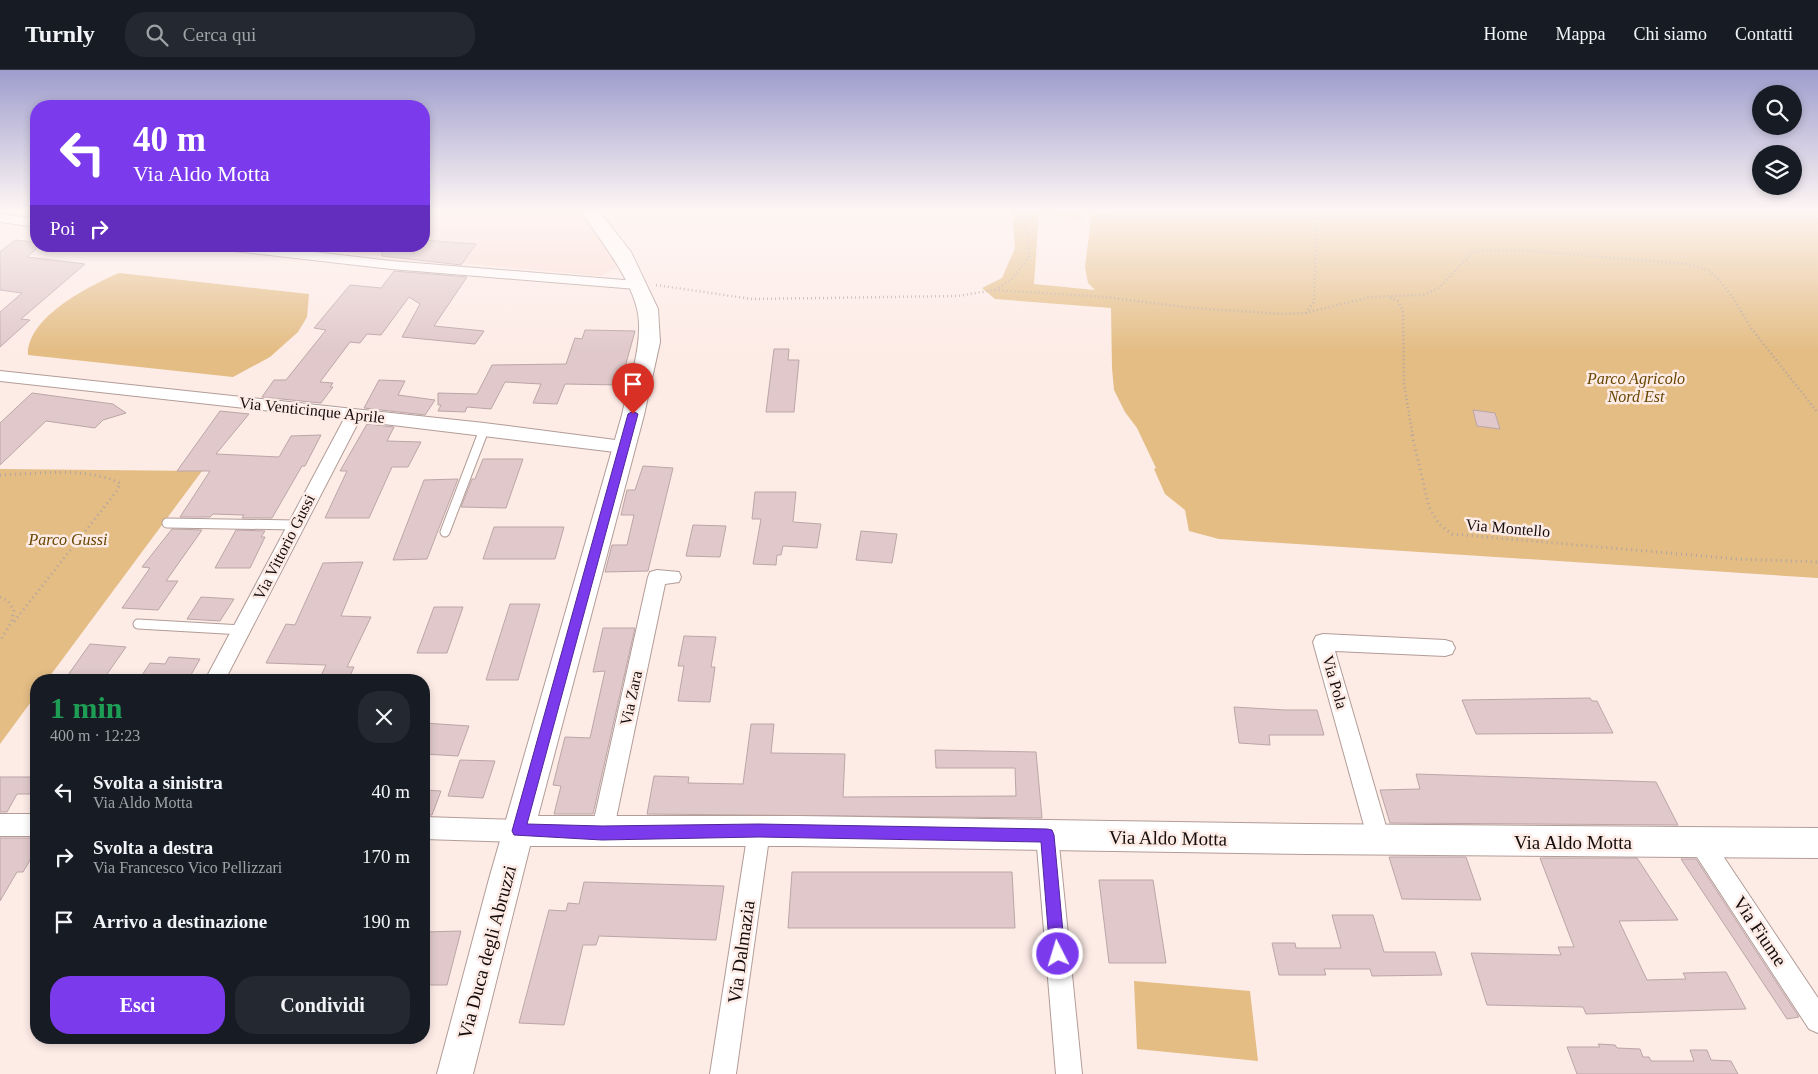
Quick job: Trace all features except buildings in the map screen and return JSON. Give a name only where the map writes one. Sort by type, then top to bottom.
[{"type":"street","points":[[320,257],[391,265],[636,285]]},
{"type":"street","name":"Via Duca degli Abruzzi","points":[[455,1074],[643,376],[649,342],[650,324],[648,309],[623,257]]},
{"type":"street","name":"Via Venticinque Aprile","points":[[2,379],[484,429],[623,447]]},
{"type":"street","name":"Via Vittorio Gussi","points":[[218,674],[294,525],[354,415]]},
{"type":"street","name":"Via Zara","points":[[602,833],[657,577],[672,578]]},
{"type":"street","name":"Via Pola","points":[[1379,840],[1324,642],[1445,648]]},
{"type":"street","points":[[0,825],[30,825]]},
{"type":"street","points":[[430,828],[519,831]]},
{"type":"street","name":"Via Aldo Motta","points":[[519,831],[602,833],[758,831],[1379,840],[1818,843]]},
{"type":"street","name":"Via Dalmazia","points":[[723,1074],[758,831]]},
{"type":"street","points":[[1047,835],[1069,1074]]},
{"type":"street","name":"Via Fiume","points":[[1701,842],[1818,1020]]},
{"type":"lane","points":[[446,532],[484,429]]},
{"type":"lane","points":[[167,522],[294,525]]},
{"type":"lane","points":[[138,624],[242,630]]},
{"type":"path","points":[[994,290],[1011,280],[1028,257]]},
{"type":"path","points":[[1305,313],[1314,302],[1316,257]]},
{"type":"path","points":[[636,285],[663,286],[752,298],[958,296],[994,290],[1106,297],[1194,308],[1283,314],[1305,313],[1361,298],[1422,295],[1439,288],[1468,257]]},
{"type":"path","points":[[1602,257],[1688,264],[1709,272],[1718,279],[1734,299],[1751,328],[1818,413]]},
{"type":"path","name":"Via Montello","points":[[1389,297],[1398,301],[1403,311],[1404,384],[1413,440],[1424,490],[1429,507],[1439,524],[1452,534],[1727,558],[1818,562]]},
{"type":"path","points":[[0,475],[93,475],[111,478],[120,483],[116,492],[0,641]]},
{"type":"path","points":[[0,597],[10,602],[15,612],[13,622]]},
{"type":"shaded area","points":[[390,257],[615,257],[618,260],[617,267],[601,276]]},
{"type":"green space","name":"Parco Agricolo Nord Est","points":[[1011,257],[1036,257],[1034,284],[1095,290],[1088,283],[1085,267],[1086,257],[1818,257],[1818,578],[1219,539],[1189,531],[1185,510],[1165,494],[1154,469],[1156,468],[1137,428],[1125,412],[1114,390],[1111,308],[995,299],[982,288],[1002,278]]},
{"type":"green space","points":[[119,273],[309,294],[307,317],[298,332],[270,357],[233,377],[28,355],[30,341],[48,316],[77,295]]},
{"type":"green space","name":"Parco Gussi","points":[[0,469],[202,471],[51,674],[30,674],[30,703],[0,744]]},
{"type":"green space","points":[[1134,981],[1250,991],[1258,1061],[1137,1049]]},
{"type":"route","points":[[633,414],[519,831],[602,833],[758,831],[1047,835],[1058,954]]}]
